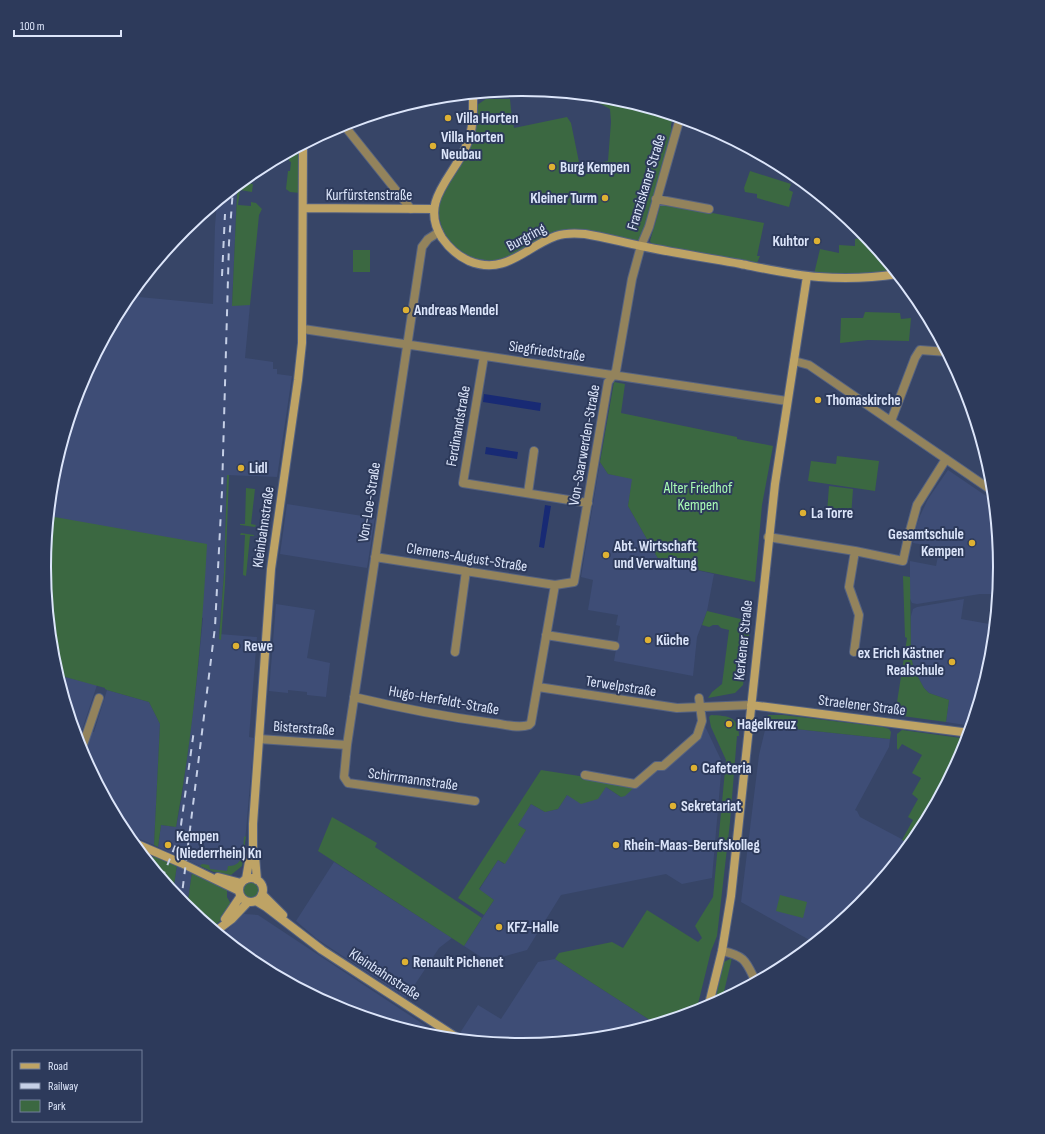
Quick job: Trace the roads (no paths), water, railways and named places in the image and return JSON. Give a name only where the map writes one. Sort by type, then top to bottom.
[{"type":"street","name":"Burgring","points":[[473,99],[472,126],[469,139],[460,158],[441,187],[434,209],[439,232],[447,244],[458,255],[471,262],[483,265],[496,265],[507,262],[557,236],[570,234],[593,236],[807,276],[854,278],[892,275]]},
{"type":"street","name":"Franziskaner Straße","points":[[641,246],[649,227],[678,125]]},
{"type":"street","points":[[347,129],[411,209]]},
{"type":"street","name":"Kleinbahnstraße","points":[[296,931],[262,894],[262,886],[257,880],[255,856],[253,851],[271,569],[298,380],[303,329],[303,150]]},
{"type":"street","points":[[656,199],[709,209]]},
{"type":"street","name":"Kurfürstenstraße","points":[[304,208],[434,209]]},
{"type":"street","name":"Von-Loe-Straße","points":[[348,783],[344,777],[347,745],[422,247],[428,239],[439,232]]},
{"type":"street","name":"Von-Saarwerden-Straße","points":[[555,585],[574,582],[608,382],[617,365],[631,287],[641,246]]},
{"type":"street","name":"Kerkener Straße","points":[[710,1000],[722,951],[731,896],[768,538],[777,465],[807,276]]},
{"type":"street","name":"Siegfriedstraße","points":[[303,329],[787,401]]},
{"type":"street","points":[[891,421],[915,358],[920,350],[942,352]]},
{"type":"street","name":"Ferdinandstraße","points":[[484,356],[463,483],[588,503]]},
{"type":"street","points":[[794,361],[809,365],[987,487]]},
{"type":"street","points":[[528,493],[534,451]]},
{"type":"street","points":[[768,538],[855,551],[903,561],[917,505],[946,459]]},
{"type":"street","points":[[854,652],[859,615],[849,587],[855,551]]},
{"type":"street","name":"Clemens-August-Straße","points":[[375,557],[555,585]]},
{"type":"street","points":[[455,652],[466,571]]},
{"type":"street","points":[[538,687],[555,585]]},
{"type":"street","points":[[546,635],[615,646]]},
{"type":"street","name":"Terwelpstraße","points":[[538,687],[662,707],[700,708],[751,705]]},
{"type":"street","name":"Hugo-Herfeldt-Straße","points":[[354,697],[462,719],[520,727],[529,725],[532,720],[538,687]]},
{"type":"street","points":[[85,741],[99,698]]},
{"type":"street","points":[[585,775],[635,784],[656,766],[663,766],[696,736],[702,721],[700,698]]},
{"type":"street","name":"Straelener Straße","points":[[751,705],[964,732]]},
{"type":"street","name":"Bisterstraße","points":[[259,739],[347,745]]},
{"type":"street","name":"Schirrmannstraße","points":[[348,783],[475,801]]},
{"type":"street","name":"Kleinbahnstraße","points":[[143,847],[198,871],[242,887],[252,902],[266,907],[322,950],[448,1032]]},
{"type":"street","name":"Kleinbahnstraße","points":[[242,887],[250,856],[253,851]]},
{"type":"street","points":[[219,927],[228,916],[242,887],[250,878],[257,880]]},
{"type":"street","points":[[220,928],[262,894]]},
{"type":"street","points":[[722,951],[735,954],[743,958],[754,977]]},
{"type":"railway","points":[[182,893],[215,627],[222,491],[229,243],[233,195]]},
{"type":"railway","points":[[222,276],[225,214]]},
{"type":"railway","points":[[164,873],[176,844],[181,825],[194,730]]},
{"type":"place","name":"Villa Horten","points":[[448,118]]},
{"type":"place","name":"Villa Horten Neubau","points":[[433,146]]},
{"type":"place","name":"Burg Kempen","points":[[552,167]]},
{"type":"place","name":"Kleiner Turm","points":[[605,198]]},
{"type":"place","name":"Kuhtor","points":[[817,241]]},
{"type":"place","name":"Andreas Mendel","points":[[406,310]]},
{"type":"place","name":"Thomaskirche","points":[[818,400]]},
{"type":"place","name":"Lidl","points":[[241,468]]},
{"type":"place","name":"La Torre","points":[[803,513]]},
{"type":"place","name":"Gesamtschule Kempen","points":[[972,543]]},
{"type":"place","name":"Abt. Wirtschaft und Verwaltung","points":[[606,555]]},
{"type":"place","name":"Küche","points":[[648,640]]},
{"type":"place","name":"Rewe","points":[[236,646]]},
{"type":"place","name":"ex Erich Kästner Realschule","points":[[952,662]]},
{"type":"place","name":"Hagelkreuz","points":[[729,724]]},
{"type":"place","name":"Cafeteria","points":[[694,768]]},
{"type":"place","name":"Sekretariat","points":[[673,806]]},
{"type":"place","name":"Kempen (Niederrhein) Kn","points":[[168,845]]},
{"type":"place","name":"Rhein-Maas-Berufskolleg","points":[[616,845]]},
{"type":"place","name":"KFZ-Halle","points":[[499,927]]},
{"type":"place","name":"Renault Pichenet","points":[[405,962]]},
{"type":"park label","name":"Alter Friedhof Kempen","points":[[698,496]]}]
